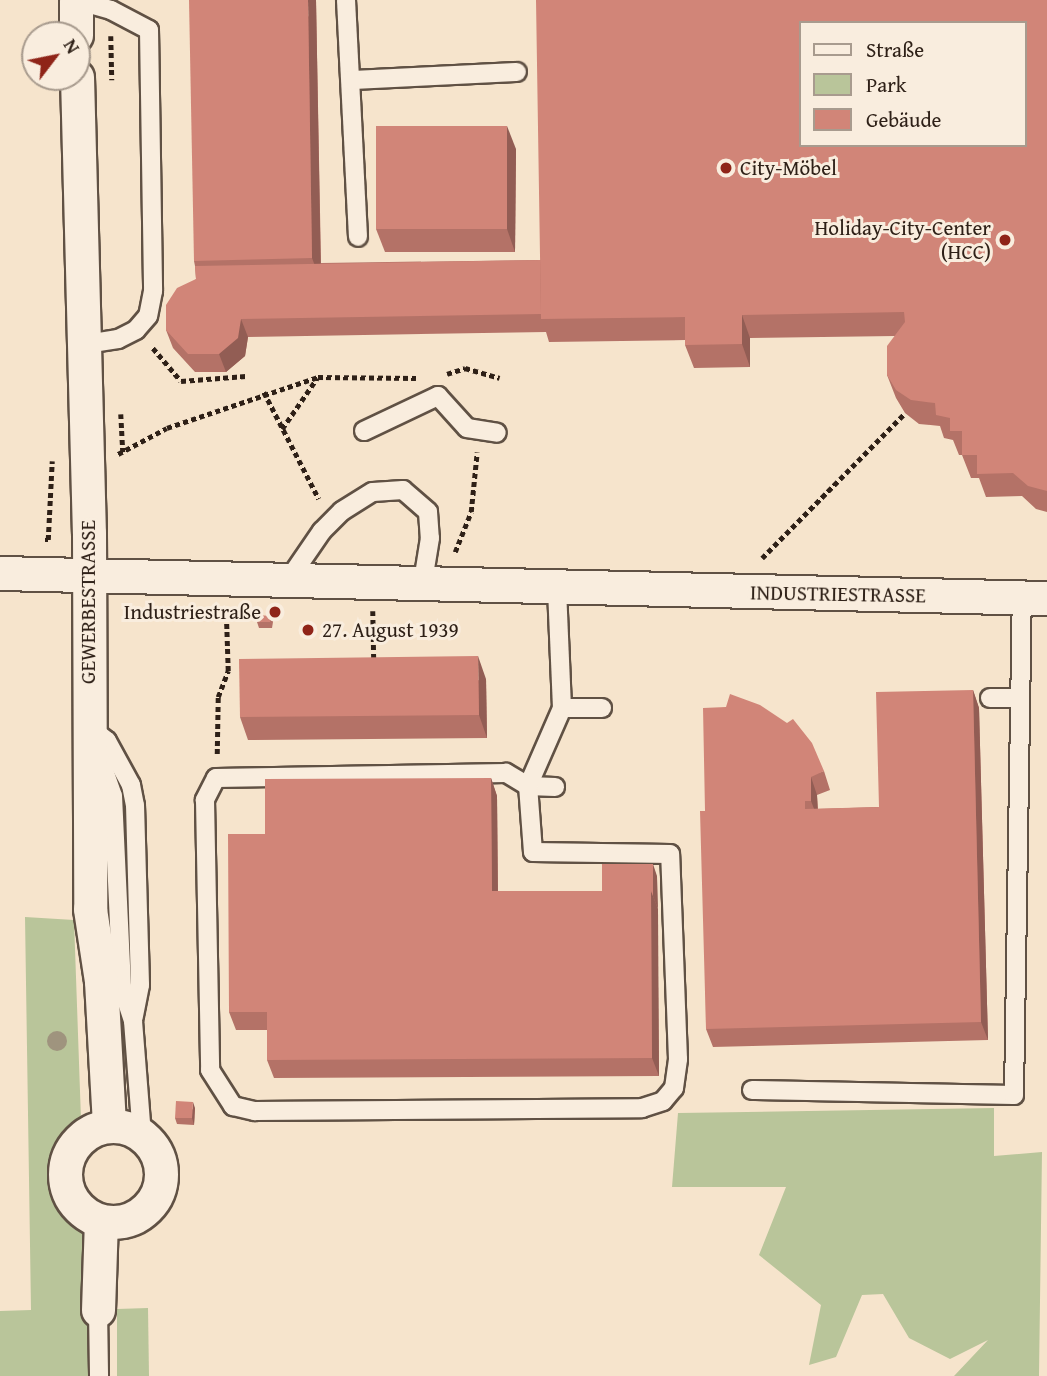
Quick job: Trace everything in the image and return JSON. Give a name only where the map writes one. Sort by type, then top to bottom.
[{"type":"street","points":[[76,0],[76,21]]},
{"type":"street","name":"GEWERBESTRASSE","points":[[77,91],[87,469],[90,909],[101,981],[109,1125]]},
{"type":"street","name":"INDUSTRIESTRASSE","points":[[0,573],[87,577],[433,581],[557,587],[1034,598]]},
{"type":"street","points":[[109,1125],[129,1127],[142,1135],[160,1159],[160,1189],[142,1213],[128,1220],[101,1221],[74,1202],[64,1173],[74,1144],[85,1134],[109,1125]]},
{"type":"street","points":[[98,1310],[101,1221]]},
{"type":"lane","points":[[76,0],[111,10],[149,30],[153,291],[148,316],[136,330],[118,339],[82,345]]},
{"type":"lane","points":[[346,0],[358,236]]},
{"type":"lane","points":[[352,80],[517,72]]},
{"type":"lane","points":[[364,431],[438,396],[467,428],[478,432],[497,433]]},
{"type":"lane","points":[[289,579],[332,521],[373,492],[403,491],[428,512],[433,581]]},
{"type":"lane","points":[[555,786],[528,786],[506,773],[216,778],[205,800],[210,1070],[233,1106],[255,1111],[642,1108],[663,1101],[674,1087],[678,1059],[670,853],[533,852],[528,786],[562,708],[557,587]]},
{"type":"lane","points":[[752,1090],[1014,1095],[1020,698],[1034,598]]},
{"type":"lane","points":[[990,698],[1020,698]]},
{"type":"lane","points":[[562,708],[602,708]]},
{"type":"lane","points":[[88,726],[107,741],[131,785],[135,805],[140,985],[133,1021],[142,1135]]},
{"type":"lane","points":[[98,1310],[99,1376]]},
{"type":"path","points":[[148,316],[153,352],[181,381],[246,376]]},
{"type":"path","points":[[436,378],[465,368],[500,378]]},
{"type":"path","points":[[87,469],[167,428],[264,392],[318,377],[423,378]]},
{"type":"path","points":[[282,429],[318,377]]},
{"type":"path","points":[[264,392],[332,521]]},
{"type":"path","points":[[730,591],[905,413]]},
{"type":"path","points":[[433,581],[471,512],[478,432]]},
{"type":"path","points":[[374,629],[374,670]]},
{"type":"path","points":[[216,778],[218,697],[228,671],[228,638]]},
{"type":"green space","points":[[25,917],[74,920],[90,1376],[0,1376],[0,1311],[31,1310]]},
{"type":"green space","points":[[994,1108],[994,1156],[1042,1152],[1039,1376],[954,1376],[988,1340],[950,1359],[909,1338],[883,1294],[862,1295],[836,1357],[809,1365],[821,1305],[759,1255],[786,1187],[672,1187],[678,1113]]},
{"type":"green space","points":[[148,1308],[149,1376],[117,1376],[117,1309]]},
{"type":"building","points":[[189,0],[308,0],[312,258],[194,261]]},
{"type":"building","points":[[536,0],[1047,0],[1047,491],[1028,486],[1013,473],[977,474],[977,455],[962,455],[962,431],[950,431],[950,418],[936,415],[935,403],[911,400],[896,390],[887,375],[887,346],[905,322],[904,312],[742,315],[742,344],[685,345],[685,317],[541,319]]},
{"type":"building","points":[[376,126],[507,126],[507,229],[376,229]]},
{"type":"building","points":[[540,260],[541,314],[241,319],[238,338],[219,354],[188,354],[166,330],[166,305],[177,288],[196,279],[195,266]]},
{"type":"building","points":[[257,615],[271,616],[270,622],[257,622]]},
{"type":"building","points":[[478,656],[479,715],[240,717],[239,659]]},
{"type":"building","points":[[973,690],[981,1022],[706,1029],[700,811],[705,811],[703,708],[726,707],[730,694],[760,705],[787,723],[793,719],[812,743],[824,771],[811,777],[811,801],[805,801],[805,809],[879,807],[876,692]]},
{"type":"building","points":[[491,778],[492,891],[651,891],[652,1058],[267,1060],[267,1012],[229,1012],[228,834],[265,834],[265,779]]},
{"type":"building","points":[[602,864],[653,864],[653,896],[651,891],[602,891]]},
{"type":"building","points":[[176,1101],[193,1102],[192,1118],[175,1118]]},
{"type":"place","name":"City-Möbel","points":[[726,168]]},
{"type":"place","name":"Holiday-City-Center (HCC)","points":[[1005,240]]},
{"type":"place","name":"Industriestraße","points":[[275,612]]},
{"type":"place","name":"27. August 1939","points":[[308,630]]}]
